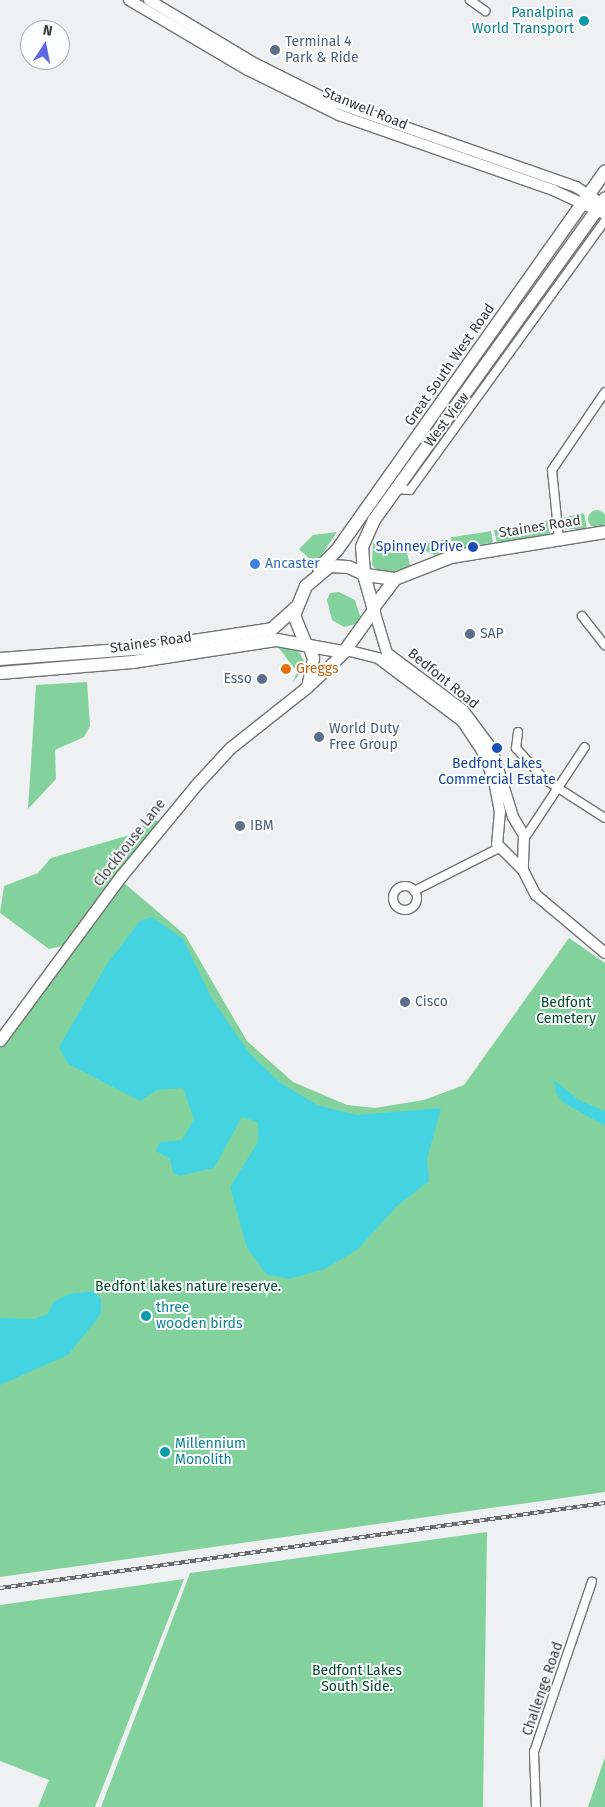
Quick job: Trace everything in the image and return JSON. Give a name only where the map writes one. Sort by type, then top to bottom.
[{"type":"main road","name":"Great South West Road","points":[[365,575],[362,559],[367,534],[395,488],[506,345],[596,204],[605,171]]},
{"type":"main road","points":[[596,204],[605,188]]},
{"type":"main road","name":"Great South West Road","points":[[318,573],[596,204]]},
{"type":"main road","name":"Staines Road","points":[[365,575],[395,579],[451,558],[605,532]]},
{"type":"main road","points":[[307,688],[314,658],[298,631],[295,608],[318,573],[336,565],[365,575],[374,608]]},
{"type":"main road","points":[[307,645],[345,651],[395,579]]},
{"type":"main road","name":"Staines Road","points":[[0,659],[147,648],[272,629],[295,608]]},
{"type":"main road","name":"Staines Road","points":[[0,673],[133,662],[277,640],[307,645]]},
{"type":"main road","name":"Clockhouse Lane","points":[[0,1040],[121,876],[194,787],[230,748],[307,688],[345,651]]},
{"type":"street","name":"Stanwell Road","points":[[129,0],[248,70],[339,115],[596,204]]},
{"type":"street","name":"Stanwell Road","points":[[148,0],[254,63],[328,100],[596,204]]},
{"type":"street","points":[[470,0],[485,11]]},
{"type":"street","points":[[506,345],[605,221]]},
{"type":"street","points":[[559,540],[552,470],[605,392]]},
{"type":"street","name":"Bedfont Road","points":[[374,608],[387,653],[476,724],[492,750],[517,828],[524,841]]},
{"type":"street","points":[[582,616],[605,646]]},
{"type":"street","name":"Bedfont Road","points":[[345,651],[378,658],[462,721],[482,750],[494,781],[504,851]]},
{"type":"street","points":[[518,732],[516,748],[558,788],[605,818]]},
{"type":"street","points":[[523,870],[524,841],[585,747]]},
{"type":"street","points":[[500,830],[517,828],[535,822]]},
{"type":"street","points":[[414,891],[524,841]]},
{"type":"street","points":[[504,851],[523,870],[543,903],[605,953]]},
{"type":"street","name":"Challenge Road","points":[[536,1807],[534,1752],[592,1582]]},
{"type":"green space","points":[[597,510],[603,513],[606,519],[603,525],[597,528],[591,525],[588,519],[591,513]]},
{"type":"green space","points":[[584,513],[587,529],[564,529],[562,518]]},
{"type":"green space","points":[[552,520],[550,536],[497,543],[494,530]]},
{"type":"green space","points":[[491,531],[493,543],[452,549],[451,537]]},
{"type":"green space","points":[[337,532],[319,559],[311,560],[299,549],[313,535]]},
{"type":"green space","points":[[448,539],[451,552],[434,555],[421,549],[420,545]]},
{"type":"green space","points":[[373,543],[406,548],[410,566],[385,574],[377,571],[372,565]]},
{"type":"green space","points":[[339,592],[355,600],[360,616],[356,624],[344,627],[332,620],[327,600],[330,593]]},
{"type":"green space","points":[[287,646],[299,652],[306,665],[293,682],[297,672],[279,648]]},
{"type":"green space","points":[[87,682],[90,726],[84,737],[55,750],[56,779],[28,809],[36,685]]},
{"type":"green space","points":[[150,820],[162,821],[66,945],[49,949],[0,913],[4,886],[38,873],[51,858],[133,834]]},
{"type":"green space","points":[[123,882],[185,935],[247,1041],[293,1082],[347,1105],[375,1108],[424,1100],[464,1085],[569,938],[605,963],[605,1492],[0,1577],[0,1048]]},
{"type":"green space","name":"Bedfont Lakes South Side.","points":[[487,1532],[483,1807],[101,1807],[190,1573]]},
{"type":"green space","points":[[184,1579],[95,1807],[38,1807],[49,1780],[0,1761],[0,1605]]},
{"type":"green space","points":[[605,1757],[605,1807],[588,1807]]},
{"type":"water","points":[[152,917],[183,939],[212,999],[249,1053],[281,1083],[317,1105],[357,1115],[441,1108],[427,1159],[429,1181],[397,1206],[358,1249],[325,1269],[289,1279],[266,1274],[247,1248],[230,1187],[258,1142],[258,1122],[242,1117],[214,1168],[180,1176],[173,1173],[170,1159],[156,1151],[160,1142],[182,1140],[194,1119],[183,1088],[157,1090],[140,1101],[68,1064],[59,1047],[107,964],[140,921]]},
{"type":"water","points":[[554,1080],[579,1100],[605,1111],[605,1126],[564,1103],[556,1093]]},
{"type":"water","points":[[94,1291],[101,1299],[101,1314],[68,1355],[0,1385],[0,1318],[35,1319],[48,1314],[53,1302],[69,1294]]},
{"type":"railway","points":[[0,1588],[605,1503]]},
{"type":"place","name":"Panalpina World Transport","points":[[584,21]]},
{"type":"place","name":"Terminal 4 Park & Ride","points":[[275,50]]},
{"type":"place","name":"Spinney Drive","points":[[473,547]]},
{"type":"place","name":"Ancaster","points":[[255,564]]},
{"type":"place","name":"SAP","points":[[470,634]]},
{"type":"place","name":"Greggs","points":[[286,669]]},
{"type":"place","name":"Esso","points":[[262,679]]},
{"type":"place","name":"World Duty Free Group","points":[[319,737]]},
{"type":"place","name":"Bedfont Lakes Commercial Estate","points":[[497,748]]},
{"type":"place","name":"IBM","points":[[240,826]]},
{"type":"place","name":"Cisco","points":[[405,1002]]},
{"type":"place","name":"three wooden birds","points":[[146,1316]]},
{"type":"place","name":"Millennium Monolith","points":[[165,1452]]},
{"type":"park label","name":"Bedfont Cemetery","points":[[566,1012]]},
{"type":"park label","name":"Bedfont lakes nature reserve.","points":[[188,1287]]}]
